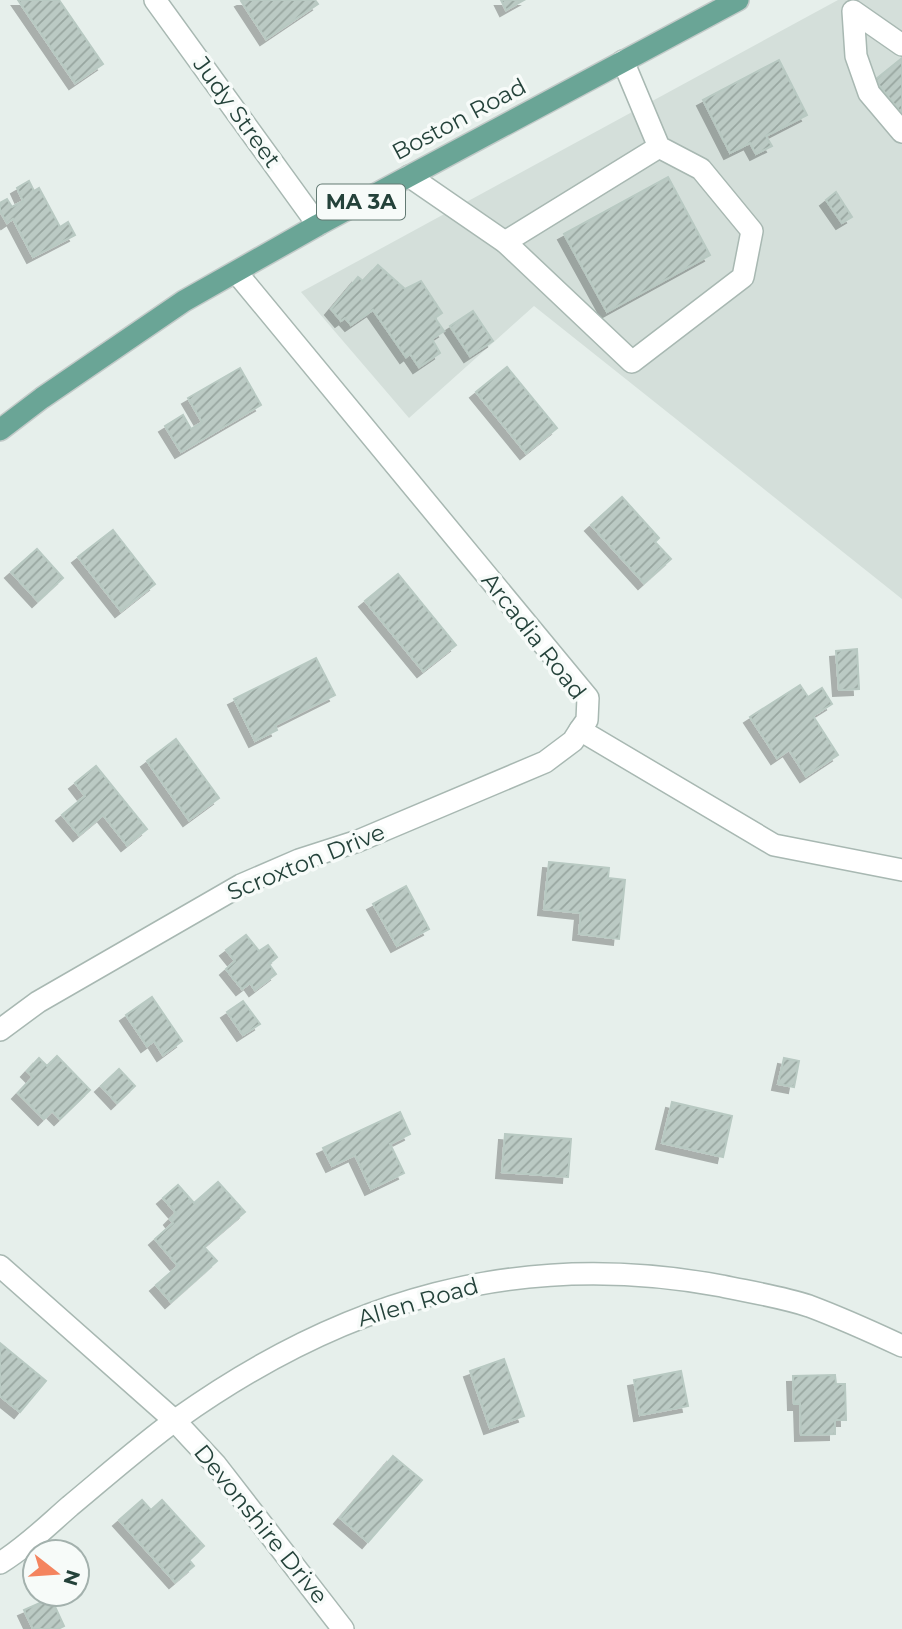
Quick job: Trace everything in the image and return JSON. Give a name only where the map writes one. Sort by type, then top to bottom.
[{"type":"main road","name":"Boston Road","points":[[0,430],[145,326],[236,272],[318,225],[737,0]]},
{"type":"street","name":"Judy Street","points":[[155,0],[318,225]]},
{"type":"street","points":[[851,6],[902,45]]},
{"type":"street","points":[[851,6],[856,57],[869,93],[902,132]]},
{"type":"street","points":[[409,176],[505,242],[632,362],[743,277],[752,231],[701,169],[659,146],[623,61]]},
{"type":"street","points":[[505,242],[659,146]]},
{"type":"street","name":"Arcadia Road","points":[[236,272],[588,698],[587,720],[580,730],[774,845],[902,870]]},
{"type":"street","name":"Scroxton Drive","points":[[0,1030],[38,1002],[241,885],[299,860],[358,841],[545,762],[573,741],[580,730]]},
{"type":"street","points":[[0,1266],[175,1421]]},
{"type":"street","name":"Allen Road","points":[[0,1563],[175,1421],[290,1348],[363,1315],[470,1285],[565,1273],[631,1273],[682,1279],[807,1305],[902,1346]]},
{"type":"street","name":"Devonshire Drive","points":[[175,1421],[216,1465],[343,1629]]},
{"type":"shaded area","points":[[838,0],[902,0],[902,599],[534,306],[409,418],[301,292]]},
{"type":"building","points":[[18,0],[59,0],[103,64],[75,83]]},
{"type":"building","points":[[315,0],[318,4],[266,39],[241,1]]},
{"type":"building","points":[[501,0],[524,0],[506,10]]},
{"type":"building","points":[[902,58],[902,114],[875,80]]},
{"type":"building","points":[[779,60],[807,115],[766,136],[772,146],[756,154],[750,143],[730,153],[703,100]]},
{"type":"building","points":[[668,177],[710,255],[607,312],[564,234]]},
{"type":"building","points":[[29,181],[34,191],[39,188],[60,227],[68,222],[75,235],[33,257],[13,219],[7,223],[0,211],[0,203],[7,199],[12,207],[23,201],[17,188]]},
{"type":"building","points":[[836,192],[852,217],[842,223],[826,200]]},
{"type":"building","points":[[378,265],[405,289],[421,281],[442,313],[435,318],[444,331],[432,339],[440,353],[419,367],[410,354],[406,357],[373,310],[351,325],[345,318],[341,321],[331,309],[358,277],[363,281]]},
{"type":"building","points":[[473,311],[493,341],[470,356],[450,326]]},
{"type":"building","points":[[507,367],[557,428],[526,453],[476,392]]},
{"type":"building","points":[[240,368],[261,405],[181,452],[165,426],[183,415],[191,429],[202,422],[188,398]]},
{"type":"building","points":[[622,497],[659,538],[655,542],[671,559],[644,583],[591,525]]},
{"type":"building","points":[[113,530],[155,584],[121,611],[78,557]]},
{"type":"building","points":[[37,549],[63,578],[38,601],[11,572]]},
{"type":"building","points":[[398,574],[456,645],[423,671],[365,601]]},
{"type":"building","points":[[857,649],[859,689],[839,690],[836,651]]},
{"type":"building","points":[[316,658],[335,695],[275,725],[277,730],[255,741],[234,699]]},
{"type":"building","points":[[800,685],[808,697],[822,688],[832,704],[813,716],[838,755],[806,776],[789,750],[777,758],[750,717]]},
{"type":"building","points":[[176,739],[219,798],[189,820],[147,761]]},
{"type":"building","points":[[96,766],[147,829],[127,845],[103,815],[79,835],[62,815],[85,796],[75,783]]},
{"type":"building","points":[[549,862],[609,868],[608,878],[625,880],[619,939],[579,934],[581,913],[544,909]]},
{"type":"building","points":[[406,886],[429,929],[397,946],[373,904]]},
{"type":"building","points":[[246,935],[259,951],[268,945],[277,957],[269,964],[276,974],[255,990],[250,983],[242,989],[226,969],[235,961],[226,950]]},
{"type":"building","points":[[152,997],[182,1041],[163,1055],[154,1041],[147,1046],[126,1015]]},
{"type":"building","points":[[243,1001],[260,1024],[243,1035],[227,1012]]},
{"type":"building","points":[[57,1056],[90,1090],[60,1119],[52,1111],[44,1119],[18,1093],[33,1077],[27,1071],[39,1058],[47,1066]]},
{"type":"building","points":[[784,1058],[799,1061],[794,1087],[778,1084]]},
{"type":"building","points":[[119,1069],[135,1086],[117,1103],[101,1086]]},
{"type":"building","points":[[672,1102],[732,1116],[723,1157],[662,1143]]},
{"type":"building","points":[[400,1112],[410,1134],[390,1144],[404,1173],[371,1189],[355,1155],[332,1166],[323,1148]]},
{"type":"building","points":[[505,1134],[571,1139],[568,1177],[502,1172]]},
{"type":"building","points":[[218,1182],[245,1212],[204,1247],[217,1261],[171,1302],[156,1285],[178,1266],[155,1239],[173,1223],[170,1219],[176,1213],[163,1198],[178,1185],[194,1203]]},
{"type":"building","points":[[0,1343],[46,1381],[20,1412],[0,1396]]},
{"type":"building","points":[[504,1359],[524,1416],[490,1428],[470,1371]]},
{"type":"building","points":[[681,1371],[688,1406],[640,1415],[634,1380]]},
{"type":"building","points":[[835,1375],[836,1384],[845,1384],[846,1420],[835,1420],[835,1434],[801,1435],[800,1404],[794,1404],[793,1376]]},
{"type":"building","points":[[393,1456],[422,1480],[368,1542],[340,1518]]},
{"type":"building","points":[[142,1500],[151,1510],[162,1500],[204,1546],[189,1560],[194,1566],[175,1582],[119,1520]]},
{"type":"building","points":[[56,1608],[64,1626],[58,1629],[33,1629],[24,1610]]}]
